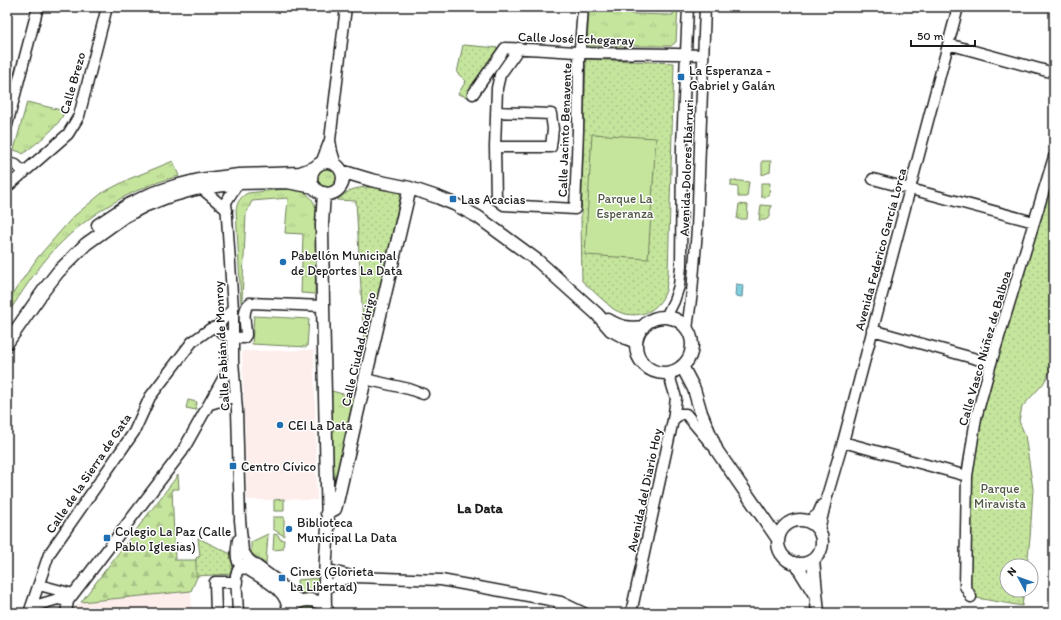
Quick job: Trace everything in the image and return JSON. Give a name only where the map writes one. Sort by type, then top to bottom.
[{"type":"main road","points":[[7,344],[58,272],[86,244],[125,216],[144,206],[196,188],[201,188],[224,181],[300,173],[326,162],[331,162],[339,168],[371,180],[410,188],[443,199],[478,217],[538,261],[597,314],[611,330],[636,342]]},
{"type":"main road","points":[[317,165],[311,176],[311,182],[319,190],[322,224],[328,528],[324,590],[327,610]]},
{"type":"main road","points":[[239,179],[287,182],[331,193],[341,184],[342,180],[339,168]]},
{"type":"main road","points":[[7,330],[38,285],[58,260],[84,236],[113,214],[128,204],[151,194],[199,180],[224,181]]},
{"type":"main road","points":[[341,184],[371,180]]},
{"type":"main road","name":"Calle Ciudad Rodrigo","points":[[327,513],[335,509],[337,502],[410,188]]},
{"type":"main road","points":[[597,314],[620,326],[633,328],[643,327]]},
{"type":"main road","points":[[666,317],[681,323],[687,329],[691,340],[691,352],[682,366],[668,372],[660,372],[652,370],[645,365],[640,358],[636,342],[638,334],[649,321],[666,317]]},
{"type":"main road","points":[[682,366],[694,389],[701,413],[717,451],[778,539]]},
{"type":"main road","points":[[764,518],[784,526]]},
{"type":"main road","points":[[801,520],[808,522],[819,530],[822,543],[818,556],[807,563],[796,564],[787,561],[782,556],[777,543],[781,530],[786,524],[793,521],[801,520]]},
{"type":"main road","points":[[813,560],[818,613]]},
{"type":"main road","points":[[796,564],[816,595]]},
{"type":"main road","points":[[288,613],[290,608],[295,604],[320,596],[324,590]]},
{"type":"main road","points":[[308,601],[327,610]]},
{"type":"street","points":[[7,125],[38,7]]},
{"type":"street","name":"Calle Brezo","points":[[7,187],[68,134],[79,116],[107,7]]},
{"type":"street","points":[[339,168],[332,152],[330,140],[346,7]]},
{"type":"street","name":"Calle Jacinto Benavente","points":[[495,147],[496,199],[504,205],[575,209],[579,61],[583,7]]},
{"type":"street","name":"Avenida Dolores Ibárruri","points":[[666,317],[674,301],[680,279],[682,146],[688,7]]},
{"type":"street","name":"Avenida Dolores Ibárruri","points":[[687,329],[692,292],[697,230],[704,7]]},
{"type":"street","name":"Avenida Federico García Lorca","points":[[819,530],[958,7]]},
{"type":"street","points":[[948,44],[1054,73]]},
{"type":"street","name":"Calle José Echegaray","points":[[473,94],[505,48],[580,52],[703,55]]},
{"type":"street","points":[[496,112],[551,114],[553,130],[551,147],[495,147],[496,112],[497,88],[500,75],[519,48]]},
{"type":"street","points":[[317,165],[330,140]]},
{"type":"street","name":"Calle Vasco Núñez de Balboa","points":[[971,597],[964,586],[967,476],[976,418],[1054,157]]},
{"type":"street","points":[[7,163],[16,165],[24,172]]},
{"type":"street","points":[[201,188],[226,206],[239,179]]},
{"type":"street","points":[[873,179],[1034,222]]},
{"type":"street","name":"Calle Fabián de Monroy","points":[[224,181],[223,195],[226,206],[233,309],[233,361],[237,410],[240,520],[244,554],[249,560],[275,579],[293,596],[308,601]]},
{"type":"street","points":[[233,309],[219,326],[221,332],[233,338],[244,338],[246,335],[245,312],[250,303],[323,306]]},
{"type":"street","name":"Calle de la Sierra de Gata","points":[[30,610],[49,554],[134,432],[150,397],[192,342],[210,329],[219,326]]},
{"type":"street","points":[[872,330],[992,363]]},
{"type":"street","points":[[66,613],[70,597],[172,467],[182,452],[233,361]]},
{"type":"street","name":"Avenida del Diario Hoy","points":[[631,613],[673,420],[676,398],[668,372]]},
{"type":"street","points":[[365,379],[409,389],[423,394]]},
{"type":"street","points":[[210,404],[230,398],[235,390],[231,383],[227,382],[220,385]]},
{"type":"street","points":[[223,399],[237,410]]},
{"type":"street","points":[[673,420],[680,414],[686,414],[717,451]]},
{"type":"street","points":[[843,442],[967,476]]},
{"type":"street","name":"Avenida Federico García Lorca","points":[[808,522],[818,514],[827,496]]},
{"type":"street","name":"Calle Fabián de Monroy","points":[[240,520],[237,557],[240,565],[283,594],[287,602],[288,613]]},
{"type":"street","points":[[238,613],[236,575],[238,570],[241,568],[246,569]]},
{"type":"street","points":[[325,569],[355,577],[441,580],[561,602],[584,613]]},
{"type":"street","points":[[324,590],[338,581],[355,577]]},
{"type":"street","points":[[216,613],[215,582],[237,582]]},
{"type":"street","points":[[39,585],[70,597]]},
{"type":"street","points":[[30,610],[58,599],[70,597]]},
{"type":"street","points":[[559,613],[561,602]]},
{"type":"shaded area","name":"CEI La Data","points":[[314,350],[317,500],[247,500],[242,351]]},
{"type":"shaded area","points":[[191,591],[192,613],[74,613],[75,606],[81,602]]},
{"type":"green space","points":[[589,7],[631,7],[631,14],[673,15],[673,7],[678,7],[676,42],[671,46],[587,46]]},
{"type":"green space","points":[[463,45],[499,48],[467,97],[458,94],[466,81],[457,73]]},
{"type":"green space","name":"Parque La Esperanza","points":[[586,59],[674,63],[668,274],[666,290],[663,298],[658,304],[645,313],[638,315],[630,315],[614,309],[582,281],[581,219]]},
{"type":"green space","points":[[27,102],[65,111],[57,124],[41,140],[23,154],[14,150]]},
{"type":"green space","points":[[592,134],[656,138],[648,259],[585,255]]},
{"type":"green space","name":"Parque Miravista","points":[[1054,157],[1054,365],[1043,384],[1022,407],[1019,421],[1025,435],[1033,489],[1028,558],[999,558],[999,598],[1023,598],[1022,606],[971,597],[965,586],[967,476],[976,418]]},
{"type":"green space","points":[[173,161],[179,176],[161,181],[112,203],[83,223],[69,235],[42,264],[7,315],[7,302],[38,257],[73,217],[102,193],[129,179]]},
{"type":"green space","points":[[762,161],[771,161],[770,172],[762,175]]},
{"type":"green space","points":[[327,164],[336,168],[340,177],[336,186],[327,190],[318,186],[314,177],[318,168]]},
{"type":"green space","points":[[731,180],[749,182],[747,197],[738,197],[738,187],[731,186]]},
{"type":"green space","points":[[761,183],[770,183],[769,194],[765,197],[761,197]]},
{"type":"green space","points":[[370,187],[401,193],[365,358],[356,201],[337,200],[345,193],[352,190]]},
{"type":"green space","points":[[284,189],[296,190],[305,193],[317,209],[315,294],[301,293],[303,234],[285,233],[288,198],[252,201],[246,214],[241,303],[236,210],[237,204],[241,198],[248,193]]},
{"type":"green space","points":[[739,204],[748,205],[747,219],[737,219]]},
{"type":"green space","points":[[761,205],[772,206],[770,210],[770,217],[765,220],[759,220]]},
{"type":"green space","points":[[254,316],[309,319],[307,347],[252,344]]},
{"type":"green space","points":[[328,390],[354,397],[332,494]]},
{"type":"green space","points":[[188,400],[197,402],[196,410],[186,408]]},
{"type":"green space","points":[[178,475],[179,489],[172,489],[175,560],[196,560],[198,575],[191,591],[81,602]]},
{"type":"green space","points":[[284,499],[284,511],[274,511],[274,500]]},
{"type":"green space","points":[[273,517],[284,517],[284,536],[273,529]]},
{"type":"green space","points":[[268,534],[266,564],[251,553],[251,542]]},
{"type":"green space","points":[[274,534],[278,535],[280,539],[284,540],[283,549],[273,550]]},
{"type":"green space","points":[[198,538],[233,555],[232,574],[196,576],[196,558],[200,556]]},
{"type":"green space","points":[[319,578],[318,586],[313,592],[303,594],[298,589],[297,580]]},
{"type":"green space","points":[[312,604],[323,613],[292,613],[295,609]]},
{"type":"water","points":[[736,284],[743,285],[742,297],[735,296]]},
{"type":"place","name":"La Esperanza - Gabriel y Galán","points":[[681,77]]},
{"type":"place","name":"Las Acacias","points":[[453,199]]},
{"type":"place","name":"Pabellón Municipal de Deportes La Data","points":[[283,262]]},
{"type":"place","name":"CEI La Data","points":[[280,425]]},
{"type":"place","name":"Centro Cívico","points":[[233,466]]},
{"type":"place","name":"Biblioteca Municipal La Data","points":[[289,529]]},
{"type":"place","name":"Colegio La Paz (Calle Pablo Iglesias)","points":[[107,538]]},
{"type":"place","name":"Cines (Glorieta La Libertad)","points":[[282,578]]},
{"type":"district","name":"La Data","points":[[480,508]]}]
